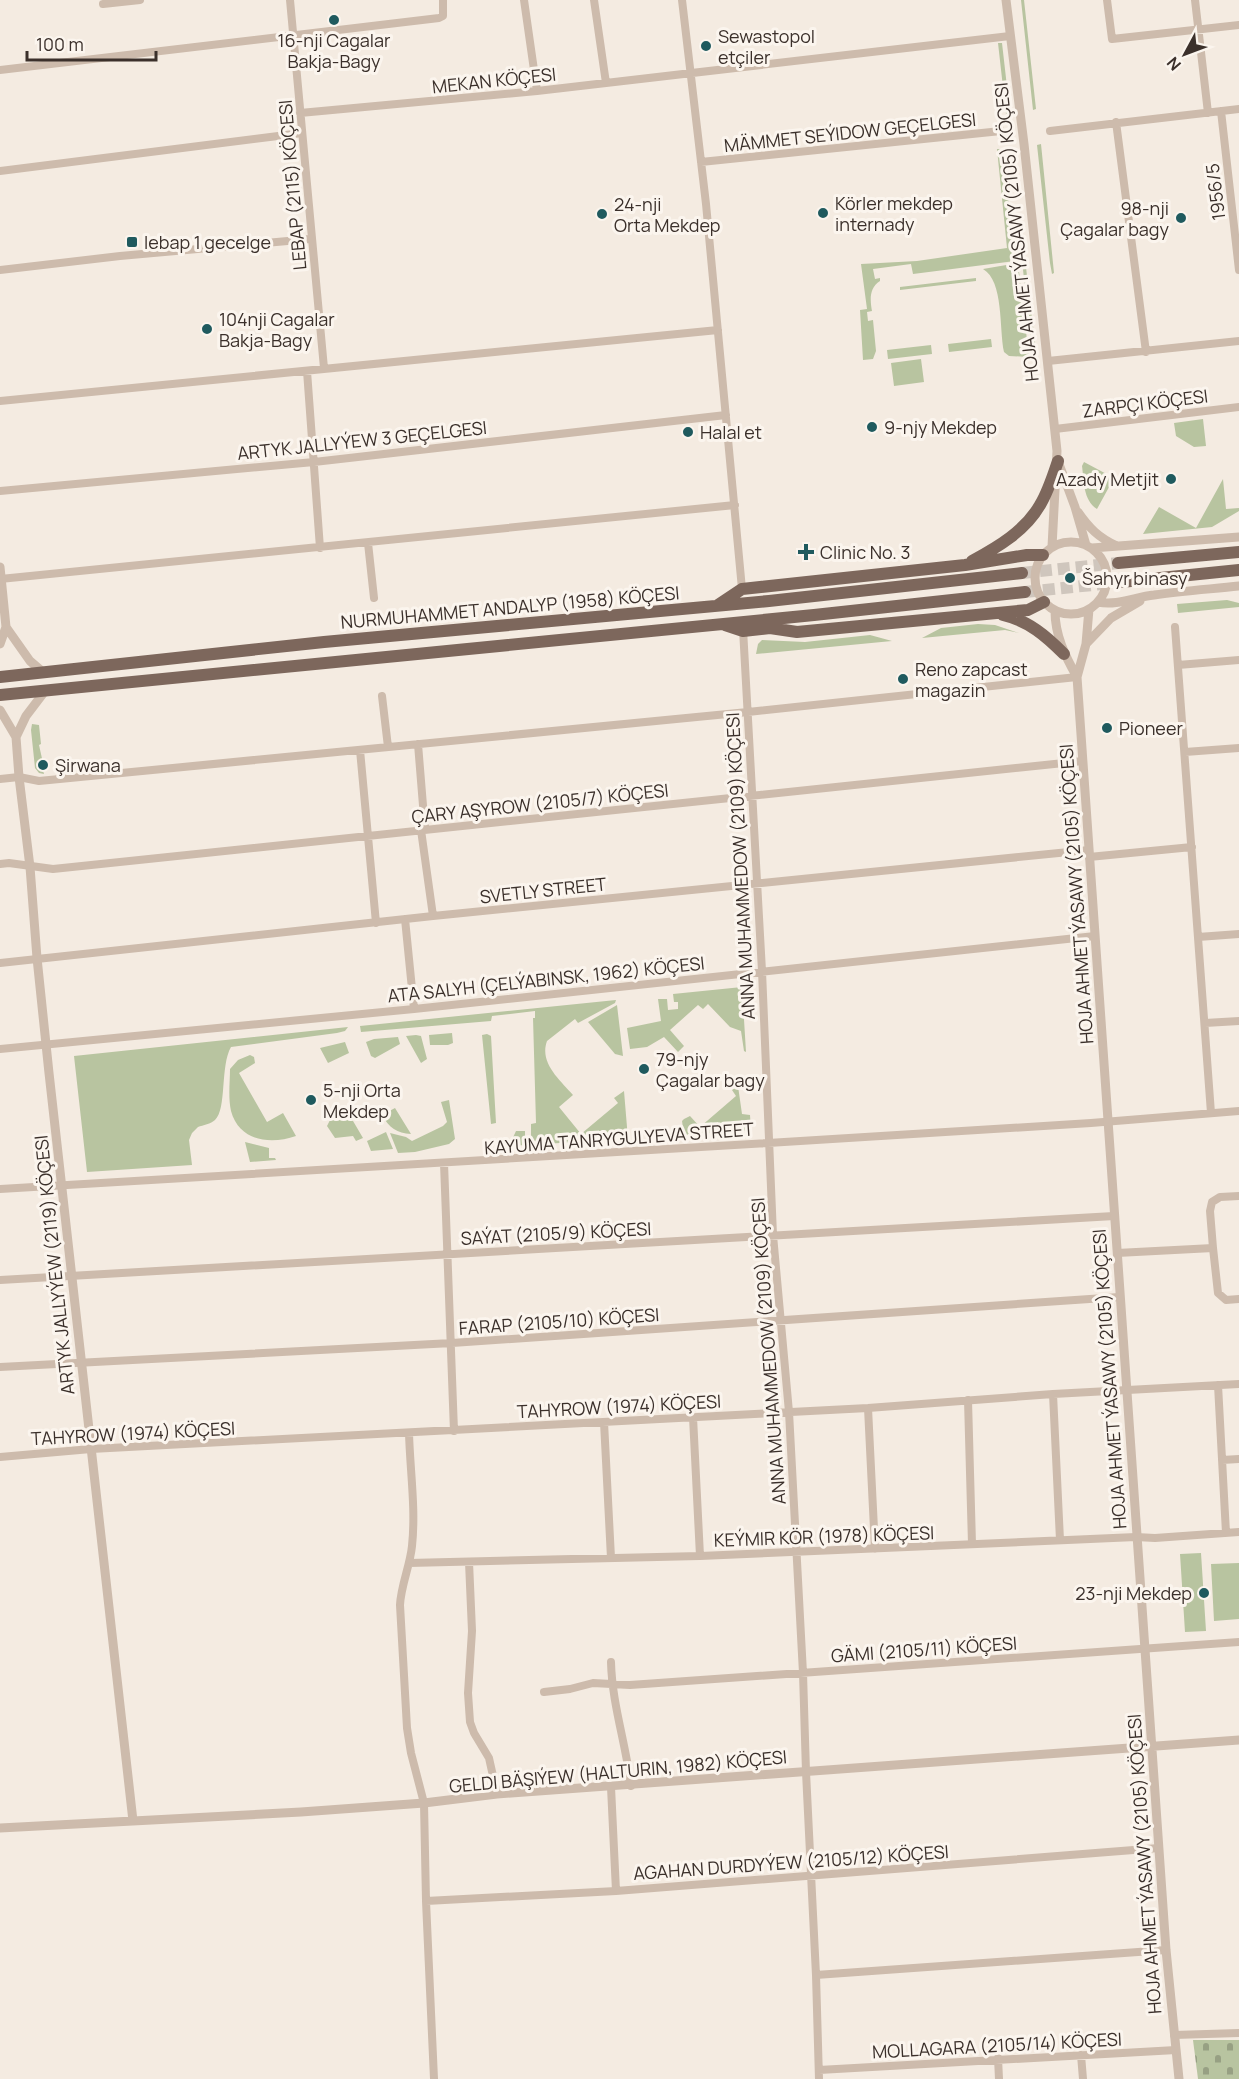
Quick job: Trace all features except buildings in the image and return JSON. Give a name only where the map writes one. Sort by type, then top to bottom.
[{"type":"main road","points":[[965,565],[999,546],[1026,524],[1041,504],[1058,461]]},
{"type":"main road","points":[[717,606],[742,589],[965,565],[1047,551]]},
{"type":"main road","points":[[1118,563],[1239,552]]},
{"type":"main road","points":[[1120,582],[1239,570]]},
{"type":"main road","name":"NURMUHAMMET ANDALYP (1958) KÖÇESI","points":[[0,677],[324,642],[769,601],[1022,573]]},
{"type":"main road","points":[[788,584],[809,596]]},
{"type":"main road","points":[[769,601],[788,584]]},
{"type":"main road","name":"NURMUHAMMET ANDALYP (1958) KÖÇESI","points":[[0,695],[721,623],[743,626],[1025,592]]},
{"type":"main road","points":[[743,626],[797,632],[1028,610],[1044,602]]},
{"type":"main road","points":[[993,613],[1015,618],[1035,628],[1064,654]]},
{"type":"street","points":[[103,4],[140,0]]},
{"type":"street","name":"LEBAP (2115) KÖÇESI","points":[[290,0],[310,238],[324,368]]},
{"type":"street","points":[[0,70],[440,18],[444,11],[443,0]]},
{"type":"street","points":[[524,0],[537,91]]},
{"type":"street","points":[[594,0],[606,83]]},
{"type":"street","points":[[682,0],[701,162],[742,589]]},
{"type":"street","name":"HOJA AHMET ÝASAWY (2105) KÖÇESI","points":[[1006,0],[1023,134],[1058,461],[1047,551]]},
{"type":"street","points":[[1107,0],[1112,39],[1239,25]]},
{"type":"street","points":[[1195,0],[1208,113]]},
{"type":"street","name":"MEKAN KÖÇESI","points":[[300,113],[537,91],[1010,36]]},
{"type":"street","points":[[1050,131],[1239,109]]},
{"type":"street","name":"1956/5","points":[[1221,111],[1239,270]]},
{"type":"street","points":[[1116,122],[1146,352]]},
{"type":"street","name":"MÄMMET SEÝIDOW GEÇELGESI","points":[[701,162],[1001,131]]},
{"type":"street","points":[[0,171],[302,134]]},
{"type":"street","points":[[0,270],[310,238]]},
{"type":"street","points":[[0,401],[718,330]]},
{"type":"street","points":[[1048,361],[1239,341]]},
{"type":"street","points":[[307,371],[320,548]]},
{"type":"street","name":"ZARPÇI KÖÇESI","points":[[1055,429],[1239,407]]},
{"type":"street","name":"ARTYK JALLYÝEW 3 GEÇELGESI","points":[[0,491],[314,462],[726,415]]},
{"type":"street","name":"HOJA AHMET ÝASAWY (2105) KÖÇESI","points":[[1058,461],[1089,547]]},
{"type":"street","points":[[1,579],[735,505]]},
{"type":"street","points":[[1075,507],[1092,531],[1119,547]]},
{"type":"street","points":[[1089,547],[1101,559],[1106,572],[1106,586],[1098,602],[1083,612],[1069,614],[1055,611],[1044,602],[1036,590],[1034,576],[1038,562],[1047,551],[1065,542],[1089,547],[1119,547],[1239,537]]},
{"type":"street","points":[[368,543],[374,598]]},
{"type":"street","points":[[0,567],[6,627],[0,644]]},
{"type":"street","points":[[1098,602],[1118,603],[1152,595],[1239,586]]},
{"type":"street","points":[[1086,644],[1111,618],[1152,595]]},
{"type":"street","name":"HOJA AHMET ÝASAWY (2105) KÖÇESI","points":[[1089,609],[1086,644],[1077,676],[1151,1746],[1166,1950],[1179,2079]]},
{"type":"street","name":"HOJA AHMET ÝASAWY (2105) KÖÇESI","points":[[1055,611],[1057,630],[1064,654],[1077,676]]},
{"type":"street","name":"ANNA MUHAMMEDOW (2109) KÖÇESI","points":[[743,626],[762,971],[773,1235],[789,1412],[797,1552],[819,2079]]},
{"type":"street","points":[[6,627],[30,661],[44,673]]},
{"type":"street","points":[[1175,627],[1211,1113]]},
{"type":"street","points":[[1178,664],[1239,660]]},
{"type":"street","points":[[0,779],[19,777],[39,782],[748,712],[1077,676]]},
{"type":"street","points":[[16,737],[26,716],[45,691]]},
{"type":"street","points":[[382,696],[388,747]]},
{"type":"street","name":"ARTYK JALLYÝEW (2119) KÖÇESI","points":[[0,710],[16,737],[46,1045],[133,1821]]},
{"type":"street","points":[[418,744],[423,830],[433,916]]},
{"type":"street","points":[[1185,752],[1239,748]]},
{"type":"street","points":[[360,750],[376,923]]},
{"type":"street","name":"ÇARY AŞYROW (2105/7) KÖÇESI","points":[[0,864],[9,863],[53,869],[1083,761]]},
{"type":"street","name":"SVETLY STREET","points":[[0,963],[756,883],[1192,847]]},
{"type":"street","points":[[405,920],[414,1009]]},
{"type":"street","points":[[1198,937],[1239,934]]},
{"type":"street","name":"ATA SALYH (ÇELÝABINSK, 1962) KÖÇESI","points":[[0,1049],[414,1009],[1095,936]]},
{"type":"street","points":[[1205,1023],[1239,1021]]},
{"type":"street","name":"KAYUMA TANRYGULYEVA STREET","points":[[0,1189],[768,1143],[1239,1111]]},
{"type":"street","points":[[444,1163],[454,1431]]},
{"type":"street","points":[[1239,1196],[1220,1197],[1215,1199],[1210,1206],[1218,1293],[1226,1300],[1239,1299]]},
{"type":"street","name":"SAÝAT (2105/9) KÖÇESI","points":[[0,1280],[1114,1216]]},
{"type":"street","points":[[1118,1253],[1213,1248]]},
{"type":"street","name":"FARAP (2105/10) KÖÇESI","points":[[0,1367],[452,1343],[1119,1297]]},
{"type":"street","name":"TAHYROW (1974) KÖÇESI","points":[[0,1457],[91,1449],[868,1408],[1053,1394],[1239,1384]]},
{"type":"street","points":[[1218,1385],[1226,1533]]},
{"type":"street","points":[[1053,1394],[1060,1540]]},
{"type":"street","points":[[968,1400],[972,1544]]},
{"type":"street","points":[[868,1408],[875,1549]]},
{"type":"street","points":[[693,1417],[700,1556]]},
{"type":"street","points":[[604,1422],[611,1558]]},
{"type":"street","points":[[408,1434],[413,1527],[409,1563],[401,1588],[400,1605],[405,1704],[411,1753],[424,1803],[426,1901],[435,2079]]},
{"type":"street","points":[[1222,1460],[1239,1459]]},
{"type":"street","name":"KEÝMIR KÖR (1978) KÖÇESI","points":[[409,1563],[700,1556],[1155,1538],[1239,1532]]},
{"type":"street","points":[[469,1562],[472,1630],[468,1693],[470,1722],[489,1758],[497,1794]]},
{"type":"street","name":"GÄMI (2105/11) KÖÇESI","points":[[544,1692],[593,1683],[612,1685],[803,1673],[1239,1642]]},
{"type":"street","points":[[611,1662],[612,1685],[627,1754],[631,1785]]},
{"type":"street","name":"GELDI BÄŞIÝEW (HALTURIN, 1982) KÖÇESI","points":[[0,1828],[424,1803],[497,1794],[1239,1740]]},
{"type":"street","points":[[611,1787],[616,1891]]},
{"type":"street","name":"AGAHAN DURDYÝEW (2105/12) KÖÇESI","points":[[426,1901],[616,1891],[1159,1848]]},
{"type":"street","points":[[816,1975],[1166,1950]]},
{"type":"street","points":[[1174,2034],[1239,2033]]},
{"type":"street","name":"MOLLAGARA (2105/14) KÖÇESI","points":[[819,2070],[998,2058],[1176,2050]]},
{"type":"street","points":[[1081,2055],[1083,2079]]},
{"type":"street","points":[[998,2058],[999,2079]]},
{"type":"green space","points":[[1021,0],[1024,0],[1036,109],[1033,110]]},
{"type":"green space","points":[[998,43],[1002,43],[1010,113],[1006,114]]},
{"type":"green space","points":[[1041,144],[1054,273],[1052,274],[1037,145]]},
{"type":"green space","points":[[997,149],[1003,149],[1015,261],[913,274],[911,264],[873,269],[875,279],[880,278],[880,281],[872,291],[872,311],[867,312],[868,321],[873,320],[876,351],[873,359],[863,360],[860,310],[867,309],[861,264],[917,261],[1007,248]]},
{"type":"green space","points":[[1018,223],[1023,242],[1035,343],[1031,344]]},
{"type":"green space","points":[[1018,263],[1029,357],[1009,356],[1004,352],[998,294],[990,275],[983,269]]},
{"type":"green space","points":[[976,278],[976,281],[900,290],[900,287]]},
{"type":"green space","points":[[991,339],[992,347],[949,352],[948,344]]},
{"type":"green space","points":[[931,345],[932,354],[888,359],[887,350]]},
{"type":"green space","points":[[921,359],[924,382],[894,386],[891,363]]},
{"type":"green space","points":[[1203,419],[1206,446],[1194,447],[1176,436],[1174,423]]},
{"type":"green space","points":[[1084,462],[1114,478],[1097,509],[1089,501],[1085,490],[1082,466]]},
{"type":"green space","points":[[1223,479],[1226,509],[1239,508],[1239,511],[1212,527],[1143,534],[1159,507],[1196,528]]},
{"type":"green space","points":[[1227,600],[1239,603],[1239,607],[1178,613],[1177,604]]},
{"type":"green space","points":[[978,624],[995,625],[1019,633],[1005,630],[922,638],[941,628]]},
{"type":"green space","points":[[870,635],[892,641],[756,654],[758,644],[762,640],[805,642]]},
{"type":"green space","points":[[32,724],[39,725],[41,744],[39,745],[44,774],[39,773],[35,768]]},
{"type":"green space","points":[[742,987],[746,1052],[741,1031],[730,1027],[708,1004],[703,1009],[698,1005],[670,1030],[684,1046],[678,1052],[664,1037],[647,1047],[630,1049],[627,1028],[661,1021],[658,999],[667,999],[668,1010],[678,1009],[678,1002],[674,1002],[673,994]]},
{"type":"green space","points":[[616,1000],[615,1003],[578,1023],[575,1019],[547,1041],[545,1049],[552,1071],[573,1095],[559,1107],[581,1134],[618,1103],[614,1098],[624,1091],[628,1139],[509,1146],[516,1131],[525,1131],[525,1136],[531,1136],[531,1124],[536,1123],[533,1018],[535,1018],[535,1011],[492,1016],[491,1021],[361,1032],[360,1026]]},
{"type":"green space","points":[[617,1005],[623,1056],[615,1054],[588,1022]]},
{"type":"green space","points":[[348,1027],[345,1031],[337,1033],[231,1047],[219,1114],[215,1120],[198,1127],[189,1140],[192,1165],[87,1172],[74,1056]]},
{"type":"green space","points":[[452,1033],[453,1043],[430,1045],[429,1035]]},
{"type":"green space","points":[[482,1035],[491,1036],[496,1123],[491,1124]]},
{"type":"green space","points":[[406,1036],[421,1036],[427,1059],[421,1063]]},
{"type":"green space","points":[[398,1037],[400,1044],[375,1058],[371,1056],[366,1042]]},
{"type":"green space","points":[[345,1042],[349,1053],[328,1063],[320,1048]]},
{"type":"green space","points":[[250,1055],[254,1057],[255,1063],[239,1073],[267,1122],[283,1113],[296,1136],[276,1140],[257,1138],[241,1129],[235,1121],[231,1111],[230,1069],[238,1060]]},
{"type":"green space","points":[[738,1086],[742,1114],[750,1115],[751,1130],[684,1135],[682,1121],[684,1119],[690,1116],[700,1127],[736,1096],[732,1090]]},
{"type":"green space","points":[[449,1100],[455,1139],[449,1144],[415,1152],[398,1153],[390,1133],[412,1141],[443,1126],[447,1122],[441,1102]]},
{"type":"green space","points":[[395,1108],[411,1134],[394,1129],[385,1120],[382,1115]]},
{"type":"green space","points":[[346,1109],[363,1138],[356,1141],[353,1136],[335,1138],[327,1126],[330,1120]]},
{"type":"green space","points":[[386,1132],[393,1149],[371,1151],[367,1141]]},
{"type":"green space","points":[[245,1142],[269,1148],[269,1158],[276,1160],[250,1162]]},
{"type":"green space","points":[[1201,1553],[1206,1631],[1185,1632],[1180,1554]]},
{"type":"green space","points":[[1239,1563],[1239,1619],[1214,1621],[1211,1564]]},
{"type":"green space","points":[[1193,2040],[1239,2040],[1239,2079],[1198,2079]]},
{"type":"tunnel","points":[[1022,573],[1118,563]]},
{"type":"tunnel","points":[[1025,592],[1121,582]]},
{"type":"place","name":"16-nji Cagalar Bakja-Bagy","points":[[334,20]]},
{"type":"place","name":"Sewastopol etçiler","points":[[706,46]]},
{"type":"place","name":"Körler mekdep internady","points":[[823,213]]},
{"type":"place","name":"24-nji Orta Mekdep","points":[[602,214]]},
{"type":"place","name":"98-nji Çagalar bagy","points":[[1181,218]]},
{"type":"place","name":"lebap 1 gecelge","points":[[132,242]]},
{"type":"place","name":"104nji Cagalar Bakja-Bagy","points":[[207,329]]},
{"type":"place","name":"9-njy Mekdep","points":[[872,427]]},
{"type":"place","name":"Halal et","points":[[688,432]]},
{"type":"place","name":"Azady Metjit","points":[[1171,479]]},
{"type":"place","name":"Clinic No. 3","points":[[806,552]]},
{"type":"place","name":"Šahyr binasy","points":[[1070,578]]},
{"type":"place","name":"Reno zapcast magazin","points":[[903,679]]},
{"type":"place","name":"Pioneer","points":[[1107,728]]},
{"type":"place","name":"Şirwana","points":[[43,765]]},
{"type":"place","name":"79-njy Çagalar bagy","points":[[644,1069]]},
{"type":"place","name":"5-nji Orta Mekdep","points":[[311,1100]]},
{"type":"place","name":"23-nji Mekdep","points":[[1204,1593]]}]
